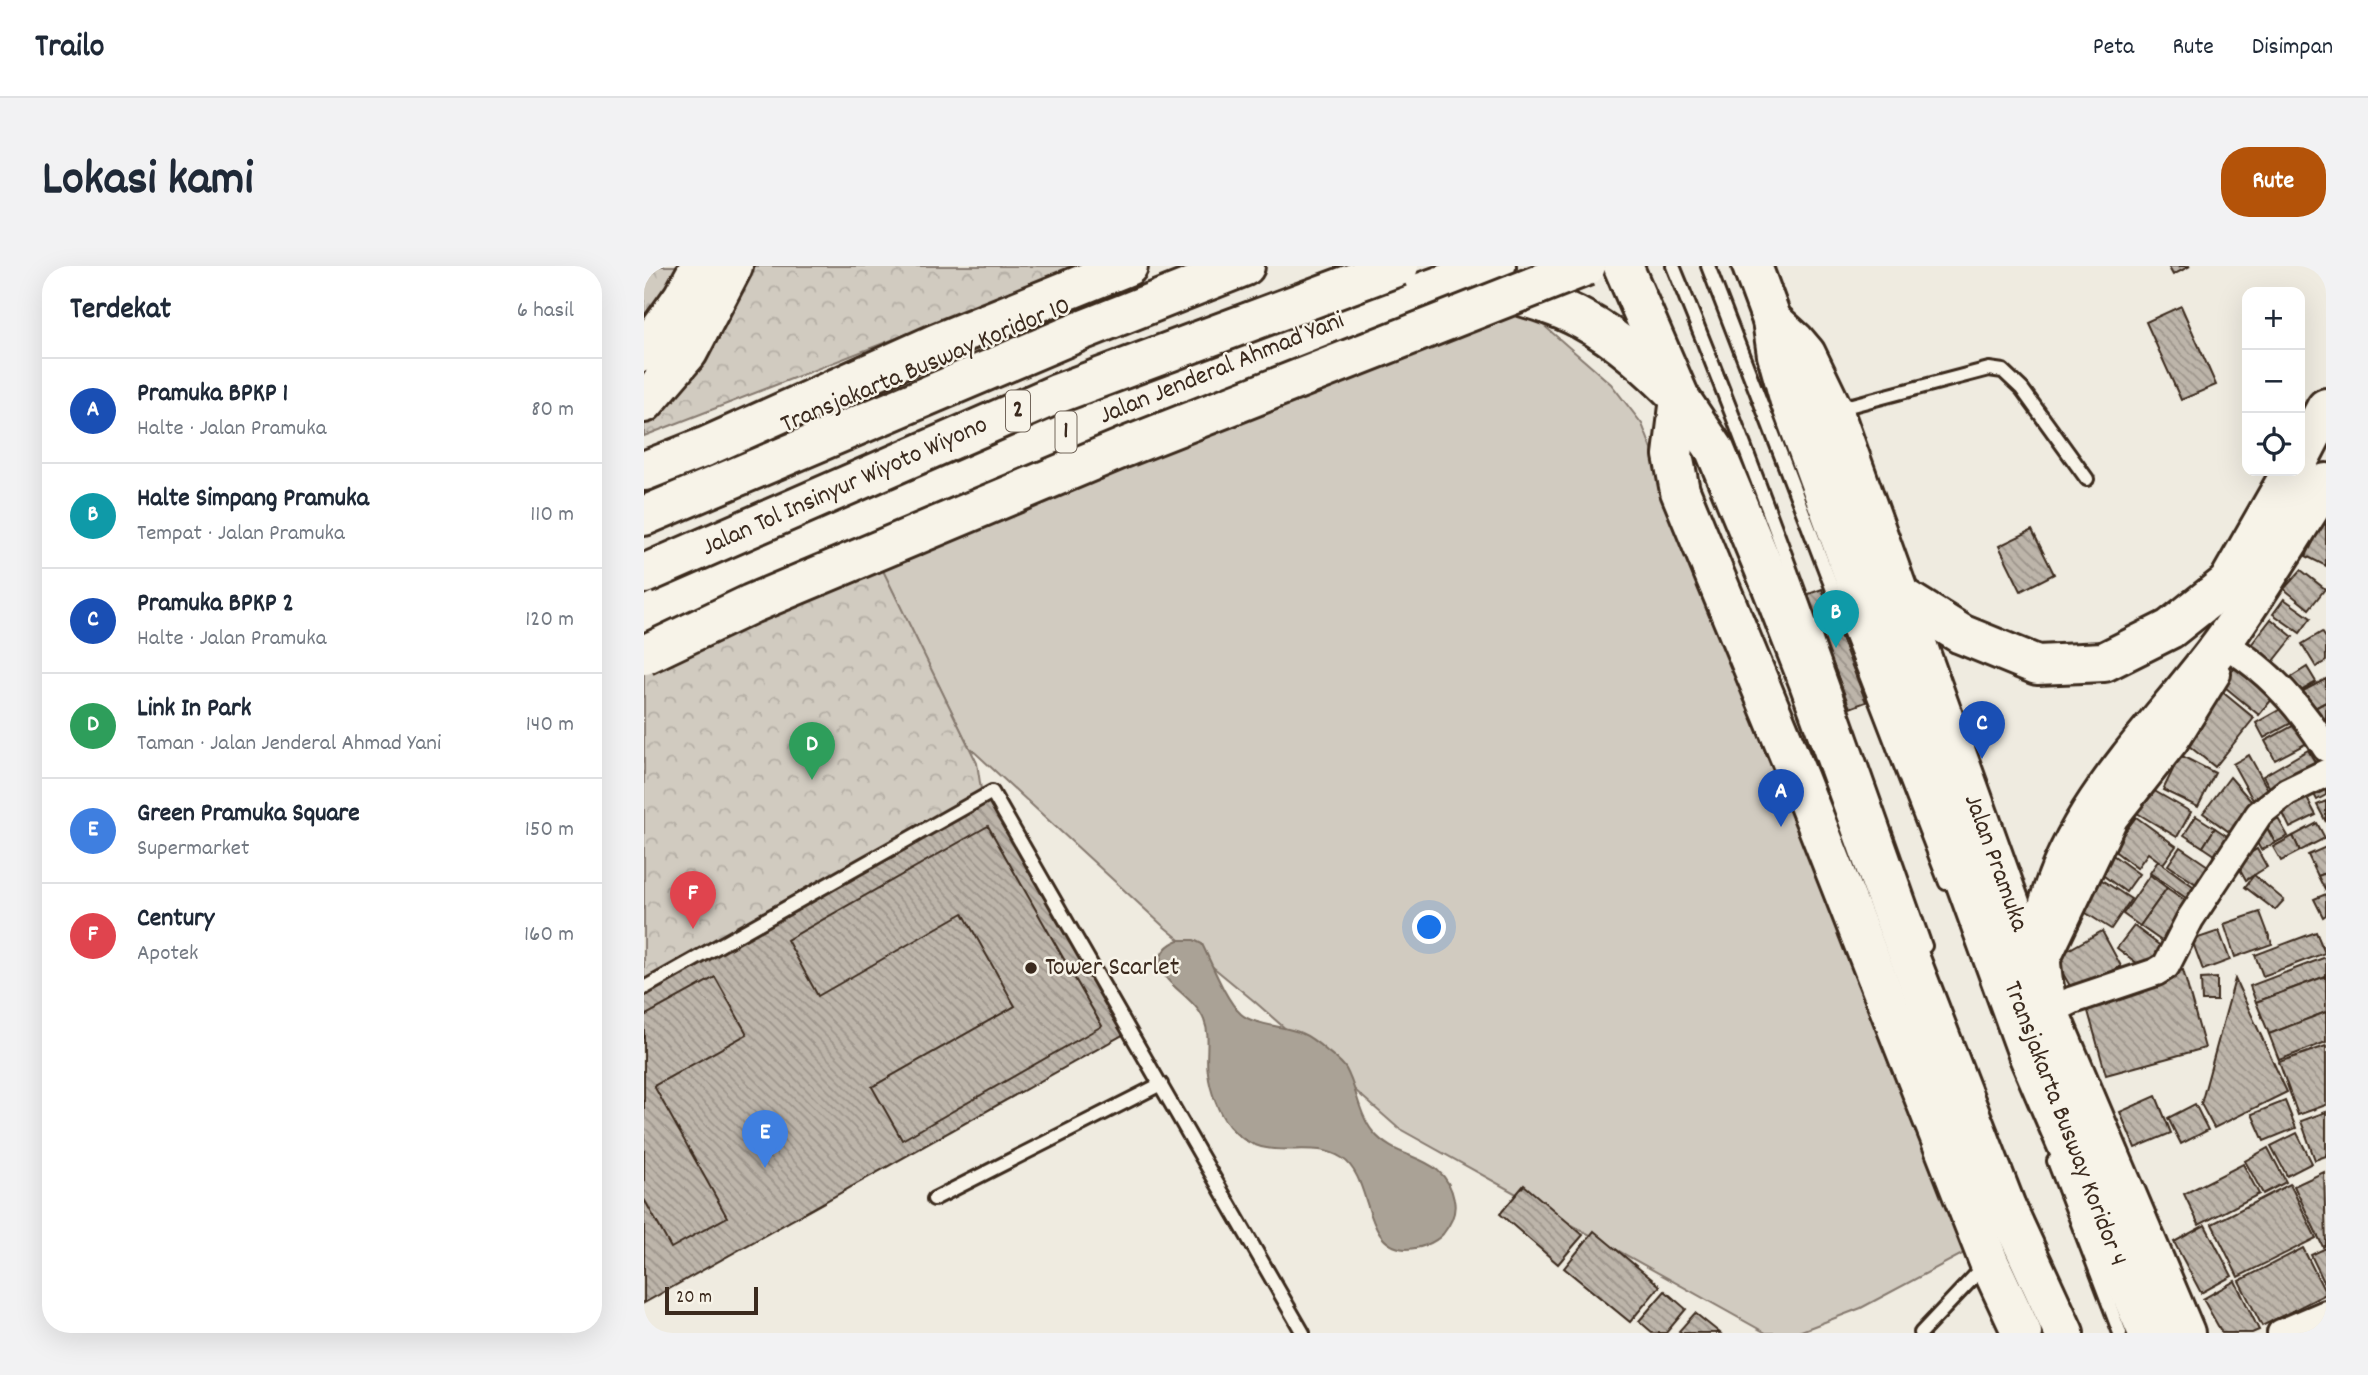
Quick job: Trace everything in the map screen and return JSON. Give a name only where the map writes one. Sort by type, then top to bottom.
[{"type":"main road","points":[[644,352],[683,297],[700,266]]},
{"type":"main road","points":[[644,403],[687,354],[733,266]]},
{"type":"main road","points":[[644,446],[766,392],[1075,266]]},
{"type":"main road","points":[[644,471],[716,442],[937,343],[1128,266]]},
{"type":"main road","name":"Jalan Tol Insinyur Wiyoto Wiyono","points":[[644,516],[1083,330],[1245,266]]},
{"type":"main road","name":"Jalan Tol Insinyur Wiyoto Wiyono","points":[[644,574],[1059,393],[1399,266]]},
{"type":"main road","name":"Jalan Jenderal Ahmad Yani","points":[[644,617],[752,566],[1108,414],[1412,294],[1496,266]]},
{"type":"main road","points":[[644,655],[751,604],[1123,448],[1586,266]]},
{"type":"main road","points":[[1623,266],[1680,398],[1715,450],[1771,585],[1888,902],[2006,1207],[2064,1333]]},
{"type":"main road","name":"Jalan Pramuka","points":[[1752,266],[1772,320],[1777,355],[1789,398],[2038,1077],[2148,1333]]},
{"type":"main road","points":[[1460,279],[1526,298],[1582,319],[1647,366],[1680,398]]},
{"type":"main road","name":"Jalan Pramuka","points":[[1772,320],[1806,354],[1833,410],[2049,1012],[2185,1333]]},
{"type":"main road","points":[[1680,398],[1673,455],[1680,491],[1799,779],[1989,1262],[2021,1333]]},
{"type":"main road","points":[[2305,449],[2323,415]]},
{"type":"main road","points":[[1900,596],[1961,634],[2036,665],[2104,662],[2171,629],[2228,583],[2289,476]]},
{"type":"main road","points":[[2038,1077],[2049,1012],[2042,969],[2042,935],[2056,880],[2090,811],[2148,732],[2230,648],[2326,483]]},
{"type":"main road","points":[[1989,1262],[2006,1207]]},
{"type":"street","points":[[2230,648],[2271,677],[2326,748]]},
{"type":"street","points":[[2049,1012],[2073,1000],[2166,967],[2190,919],[2259,814],[2287,792],[2326,774]]},
{"type":"street","points":[[2281,1333],[2326,1314]]},
{"type":"lane","name":"Transjakarta Busway Koridor 10","points":[[644,511],[802,442],[1226,266]]},
{"type":"lane","points":[[644,574],[1228,322],[1376,266]]},
{"type":"lane","points":[[1673,266],[1721,383],[1929,958]]},
{"type":"lane","points":[[1709,266],[1950,894]]},
{"type":"lane","points":[[1833,410],[1989,369],[2003,371],[2022,389],[2087,479]]},
{"type":"lane","points":[[644,988],[992,792],[1303,1333]]},
{"type":"lane","points":[[934,1199],[1161,1084]]},
{"type":"lane","name":"Transjakarta Busway Koridor 4","points":[[2049,1148],[2120,1333]]},
{"type":"lane","points":[[1921,1333],[1989,1262]]},
{"type":"green space","points":[[644,266],[1082,266],[644,436]]},
{"type":"green space","points":[[1506,309],[1540,322],[1611,384],[1642,424],[1966,1252],[1861,1308],[1796,1333],[1766,1333],[1398,1128],[1254,1001],[1162,925],[969,747],[880,566]]},
{"type":"green space","points":[[874,552],[977,763],[982,796],[644,988],[644,655]]},
{"type":"shaded area","points":[[1179,940],[1194,940],[1202,944],[1224,991],[1235,1008],[1246,1018],[1305,1035],[1337,1059],[1346,1069],[1364,1118],[1373,1132],[1383,1142],[1441,1173],[1449,1185],[1455,1209],[1451,1222],[1439,1238],[1415,1248],[1405,1249],[1391,1245],[1381,1236],[1374,1224],[1359,1180],[1342,1158],[1315,1150],[1257,1146],[1243,1139],[1229,1126],[1218,1108],[1211,1087],[1204,1020],[1194,1005],[1168,980],[1161,968],[1164,950]]},
{"type":"building","points":[[2168,266],[2190,266],[2173,275]]},
{"type":"building","points":[[2181,306],[2216,385],[2181,400],[2146,322]]},
{"type":"building","points":[[2323,522],[2326,524],[2326,566],[2306,556]]},
{"type":"building","points":[[2032,530],[2054,574],[2021,591],[1999,546]]},
{"type":"building","points":[[2301,570],[2325,589],[2309,609],[2284,589]]},
{"type":"building","points":[[1822,589],[1866,702],[1850,708],[1806,595]]},
{"type":"building","points":[[2284,599],[2311,618],[2300,633],[2273,614]]},
{"type":"building","points":[[2271,619],[2293,637],[2266,671],[2244,654]]},
{"type":"building","points":[[2322,632],[2326,638],[2326,661],[2316,667],[2302,644]]},
{"type":"building","points":[[2240,663],[2278,692],[2259,715],[2220,683]]},
{"type":"building","points":[[2307,667],[2316,682],[2292,696],[2283,682]]},
{"type":"building","points":[[2326,679],[2326,702],[2313,709],[2303,691]]},
{"type":"building","points":[[2215,686],[2254,718],[2215,767],[2183,741]]},
{"type":"building","points":[[2326,702],[2326,726],[2313,709]]},
{"type":"building","points":[[2286,706],[2295,721],[2264,738],[2256,723]]},
{"type":"building","points":[[2298,723],[2309,742],[2275,760],[2265,741]]},
{"type":"building","points":[[2308,750],[2319,769],[2274,795],[2263,776]]},
{"type":"building","points":[[2180,755],[2215,773],[2198,807],[2163,790]]},
{"type":"building","points":[[2249,755],[2270,793],[2254,802],[2233,764]]},
{"type":"building","points":[[2230,777],[2259,810],[2239,839],[2203,813]]},
{"type":"building","points":[[2326,778],[2326,795],[2317,800],[2309,785]]},
{"type":"building","points":[[2151,789],[2191,812],[2177,837],[2137,813]]},
{"type":"building","points":[[2303,791],[2316,815],[2290,828],[2278,803]]},
{"type":"building","points":[[993,793],[1126,1033],[644,1303],[644,989]]},
{"type":"building","points":[[2326,801],[2326,822],[2317,805]]},
{"type":"building","points":[[2276,815],[2288,836],[2275,843],[2264,822]]},
{"type":"building","points":[[2196,816],[2215,828],[2203,847],[2184,835]]},
{"type":"building","points":[[2136,817],[2176,846],[2163,864],[2148,853],[2137,868],[2112,849]]},
{"type":"building","points":[[2264,822],[2275,843],[2261,850],[2250,830]]},
{"type":"building","points":[[2317,823],[2325,838],[2300,851],[2293,836]]},
{"type":"building","name":"Tower Scarlet","points":[[988,826],[1102,1026],[902,1140],[872,1087],[1015,1006],[963,913],[818,996],[787,940]]},
{"type":"building","points":[[2215,828],[2239,844],[2227,863],[2203,847]]},
{"type":"building","points":[[2293,836],[2300,851],[2281,861],[2273,847]]},
{"type":"building","points":[[2180,847],[2211,868],[2199,886],[2168,865]]},
{"type":"building","points":[[2326,847],[2326,873],[2318,876],[2308,855]]},
{"type":"building","points":[[2257,849],[2267,867],[2246,880],[2236,862]]},
{"type":"building","points":[[2110,853],[2139,874],[2126,892],[2097,871]]},
{"type":"building","points":[[2158,861],[2197,889],[2189,900],[2150,873]]},
{"type":"building","points":[[2326,873],[2326,889],[2325,890],[2318,876]]},
{"type":"building","points":[[2094,875],[2131,899],[2111,929],[2075,906]]},
{"type":"building","points":[[2150,875],[2167,888],[2140,926],[2123,914]]},
{"type":"building","points":[[2254,875],[2284,900],[2275,910],[2245,887]]},
{"type":"building","points":[[2167,888],[2192,905],[2166,944],[2140,926]]},
{"type":"building","points":[[2326,894],[2326,915],[2323,917],[2314,899]]},
{"type":"building","points":[[2260,912],[2272,944],[2235,957],[2224,924]]},
{"type":"building","points":[[2134,926],[2167,951],[2150,973],[2117,948]]},
{"type":"building","points":[[2102,931],[2121,966],[2074,993],[2054,958]]},
{"type":"building","points":[[2219,931],[2230,960],[2203,970],[2192,940]]},
{"type":"building","points":[[2316,932],[2325,953],[2263,976],[2255,955]]},
{"type":"building","points":[[2326,957],[2326,976],[2256,1002],[2250,986]]},
{"type":"building","points":[[2183,970],[2205,1048],[2106,1075],[2084,997]]},
{"type":"building","points":[[2326,976],[2326,1012],[2269,1034],[2256,1002]]},
{"type":"building","points":[[715,977],[747,1034],[654,1086],[727,1217],[671,1248],[644,1199],[644,1016]]},
{"type":"building","points":[[2217,978],[2217,1001],[2202,1001],[2201,979]]},
{"type":"building","points":[[2235,979],[2287,1092],[2214,1128],[2201,1104]]},
{"type":"building","points":[[2326,1012],[2326,1042],[2279,1060],[2269,1034]]},
{"type":"building","points":[[2326,1046],[2326,1105],[2298,1115],[2279,1062]]},
{"type":"building","points":[[2156,1096],[2171,1133],[2135,1148],[2120,1112]]},
{"type":"building","points":[[2285,1101],[2296,1128],[2264,1141],[2252,1114]]},
{"type":"building","points":[[2195,1104],[2208,1130],[2181,1144],[2168,1118]]},
{"type":"building","points":[[2326,1112],[2326,1156],[2315,1160],[2301,1121]]},
{"type":"building","points":[[2297,1133],[2312,1163],[2287,1176],[2271,1146]]},
{"type":"building","points":[[2268,1148],[2286,1182],[2263,1194],[2245,1161]]},
{"type":"building","points":[[2243,1164],[2259,1194],[2199,1225],[2184,1194]]},
{"type":"building","points":[[2324,1172],[2326,1245],[2323,1247],[2294,1186]]},
{"type":"building","points":[[2290,1184],[2316,1238],[2238,1277],[2212,1224]]},
{"type":"building","points":[[1524,1185],[1583,1235],[1558,1264],[1500,1214]]},
{"type":"building","points":[[2205,1225],[2232,1276],[2201,1293],[2174,1242]]},
{"type":"building","points":[[1594,1231],[1660,1286],[1630,1322],[1564,1268]]},
{"type":"building","points":[[2303,1248],[2326,1294],[2262,1326],[2239,1281]]},
{"type":"building","points":[[2326,1248],[2326,1286],[2311,1255]]},
{"type":"building","points":[[2235,1281],[2259,1330],[2252,1333],[2222,1333],[2203,1299]]},
{"type":"building","points":[[1665,1291],[1686,1309],[1666,1333],[1653,1333],[1639,1321]]},
{"type":"building","points":[[1695,1313],[1720,1333],[1679,1331]]},
{"type":"place","name":"Halte Simpang Pramuka","points":[[1836,648]]},
{"type":"place","name":"Pramuka BPKP 2","points":[[1982,759]]},
{"type":"place","name":"Link In Park","points":[[812,780]]},
{"type":"place","name":"Pramuka BPKP 1","points":[[1781,827]]},
{"type":"place","name":"Century","points":[[693,929]]},
{"type":"place","name":"Tower Scarlet","points":[[1031,968]]},
{"type":"place","name":"Green Pramuka Square","points":[[765,1168]]}]
